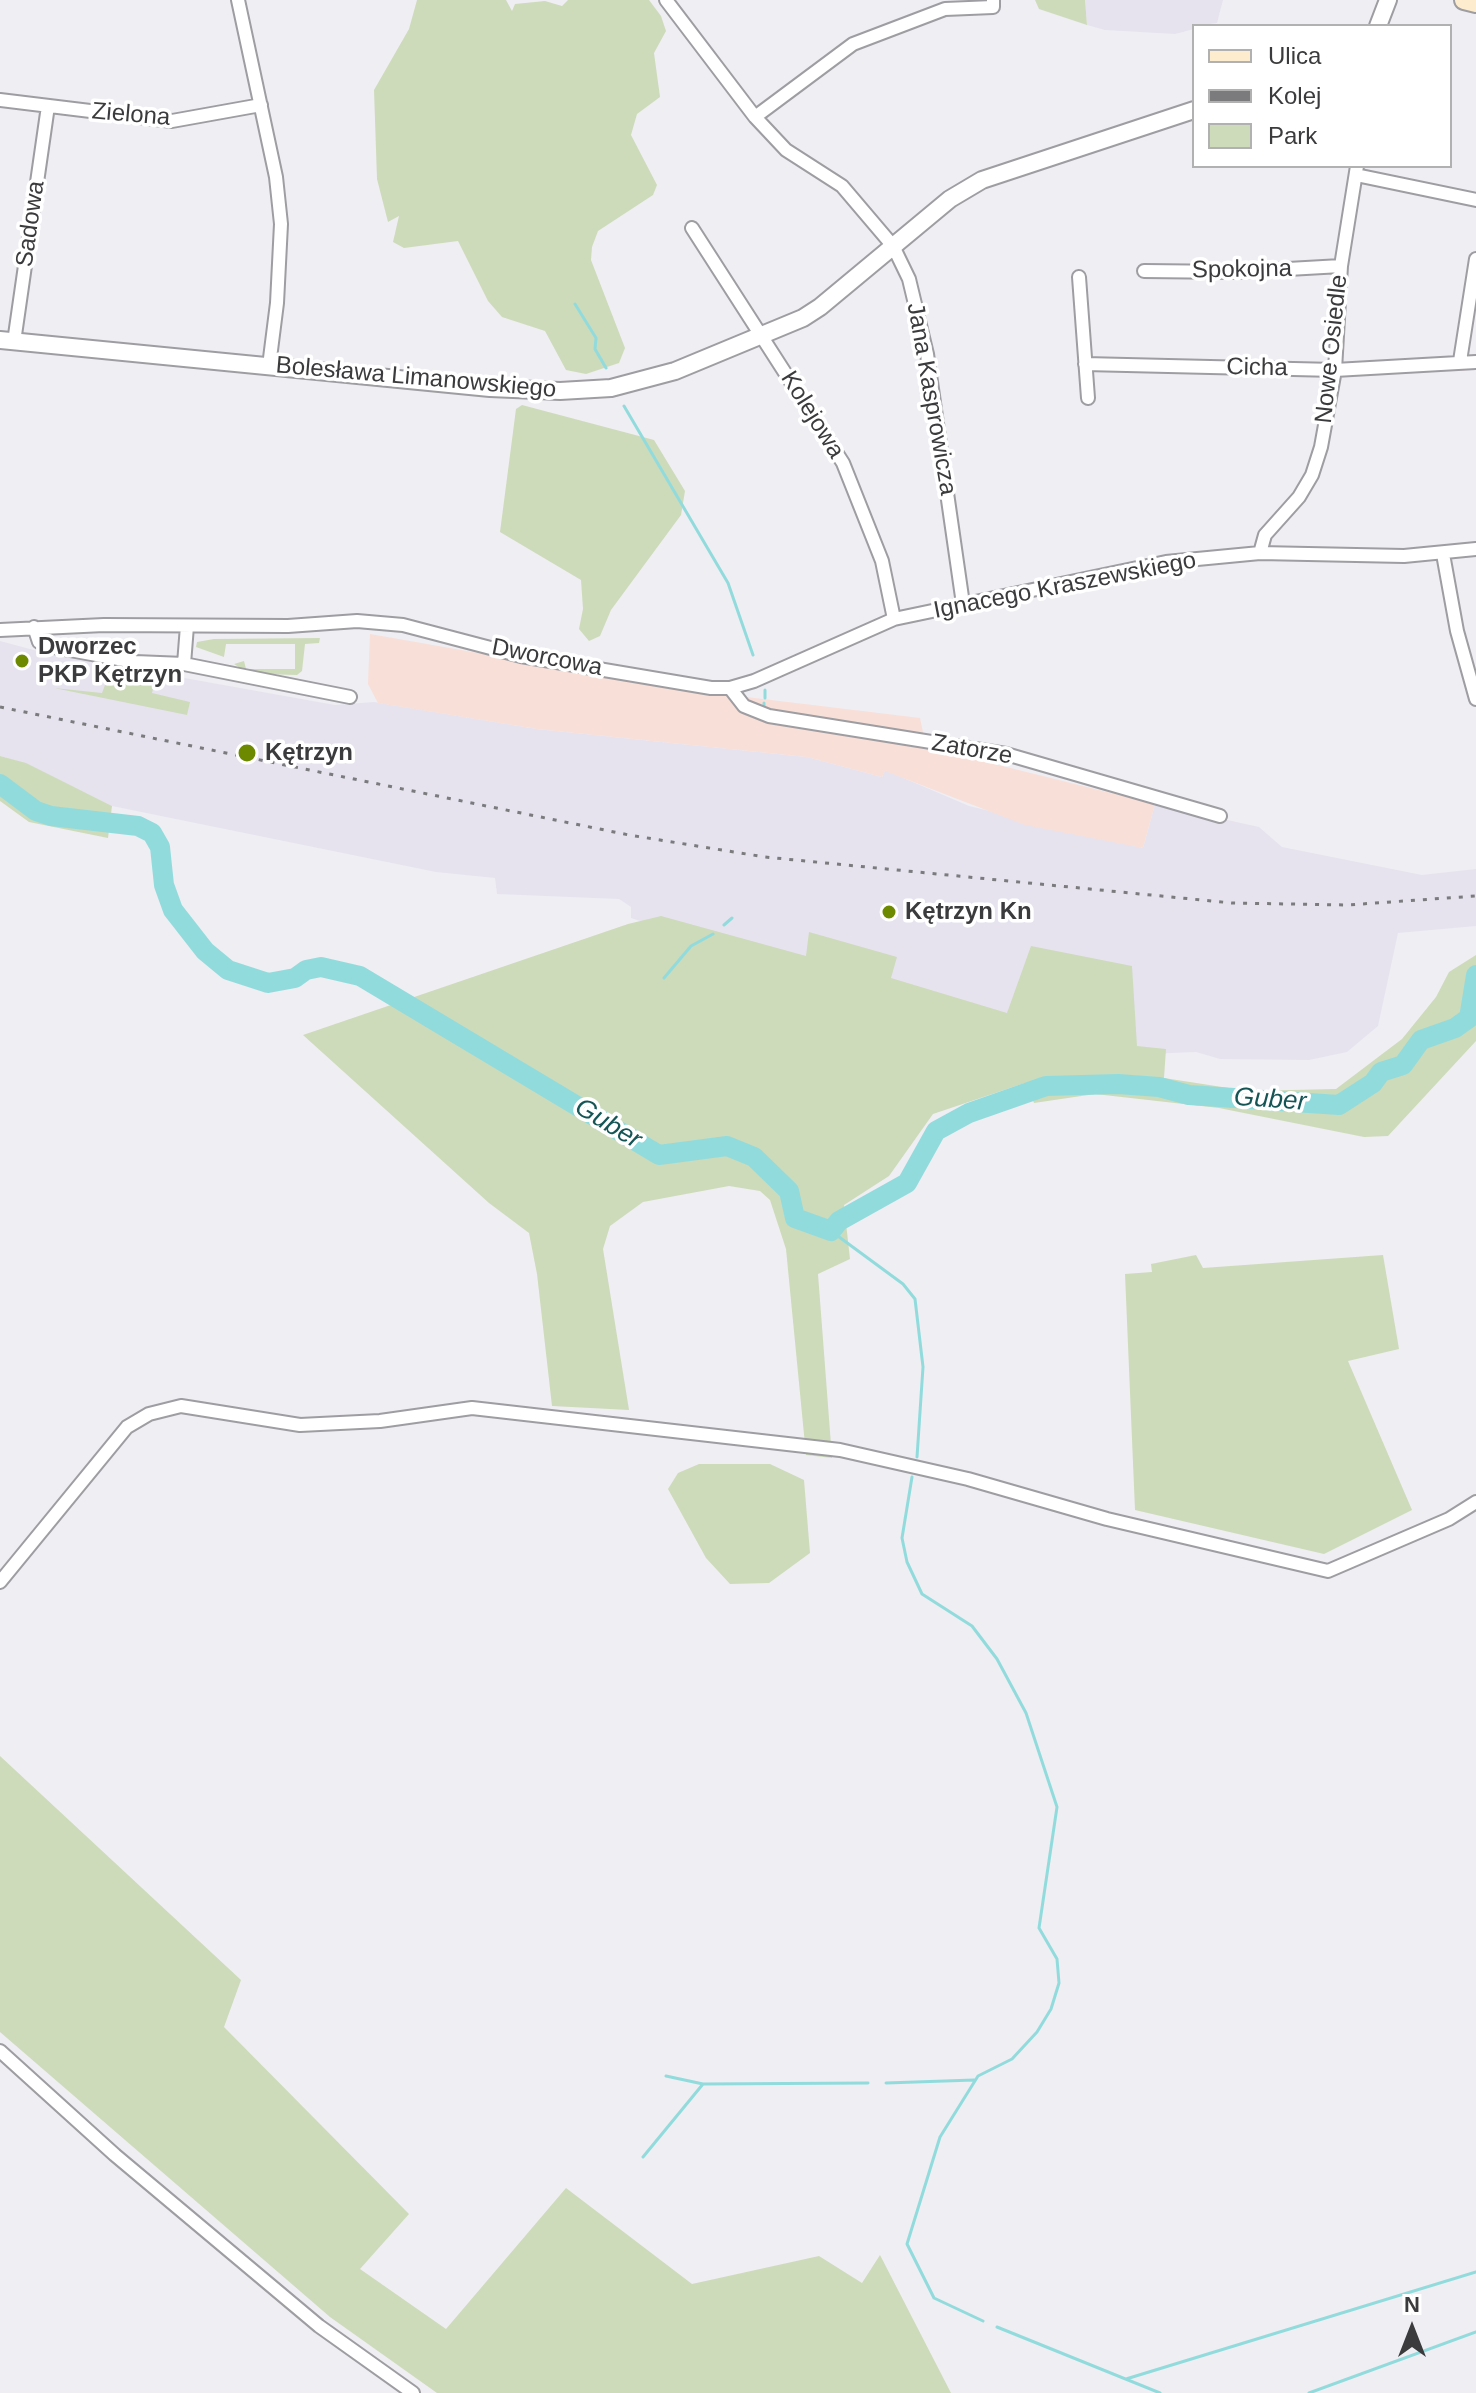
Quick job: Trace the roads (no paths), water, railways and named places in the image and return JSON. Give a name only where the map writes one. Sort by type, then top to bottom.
[{"type":"main road","points":[[1464,0],[1476,3]]},
{"type":"street","points":[[238,0],[261,105],[281,224],[277,303],[269,366]]},
{"type":"street","name":"Jana Kasprowicza","points":[[666,0],[755,117],[786,150],[842,186],[893,246],[909,279],[927,354],[963,604]]},
{"type":"street","points":[[755,117],[853,44],[945,9],[993,7],[993,0]]},
{"type":"street","points":[[1379,24],[1388,0]]},
{"type":"street","name":"Zielona","points":[[0,100],[172,121],[261,105]]},
{"type":"street","name":"Sadowa","points":[[7,341],[48,106]]},
{"type":"street","name":"Bolesława Limanowskiego","points":[[7,341],[490,388],[584,391],[644,381],[762,336],[820,307],[950,199],[985,178],[1192,111]]},
{"type":"street","name":"Nowe Osiedle","points":[[1260,553],[1265,535],[1299,497],[1312,475],[1335,370],[1341,266],[1356,170],[1476,200]]},
{"type":"street","name":"Kolejowa","points":[[692,228],[843,463],[882,561],[894,619]]},
{"type":"street","points":[[1460,361],[1476,259]]},
{"type":"street","name":"Spokojna","points":[[1144,271],[1235,272],[1341,266]]},
{"type":"street","points":[[1079,277],[1088,398]]},
{"type":"street","name":"Cicha","points":[[1085,364],[1335,370],[1476,362]]},
{"type":"street","name":"Ignacego Kraszewskiego","points":[[894,619],[1166,562],[1260,553],[1443,554],[1476,549]]},
{"type":"street","points":[[1443,554],[1457,631],[1476,699]]},
{"type":"street","name":"Dworcowa","points":[[0,630],[34,627],[288,626],[357,621],[403,625],[521,656],[711,688],[730,688],[754,681],[894,619]]},
{"type":"street","points":[[184,664],[187,626]]},
{"type":"street","points":[[34,627],[36,639],[48,646],[135,662],[184,664],[350,697]]},
{"type":"street","name":"Zatorze","points":[[730,688],[744,706],[769,716],[1006,754],[1220,816]]},
{"type":"street","points":[[0,1582],[127,1427],[149,1414],[181,1406],[300,1425],[380,1421],[472,1408],[840,1450],[968,1479],[1107,1519],[1328,1571],[1449,1519],[1476,1502]]},
{"type":"street","points":[[0,2051],[115,2155],[319,2326],[413,2393]]},
{"type":"waterway","points":[[575,304],[596,338],[595,349],[606,368]]},
{"type":"waterway","points":[[624,406],[728,583],[753,655]]},
{"type":"waterway","points":[[765,690],[765,698]]},
{"type":"waterway","name":"Guber","points":[[0,784],[36,811],[51,816],[138,826],[152,833],[160,847],[164,885],[173,910],[205,951],[228,970],[268,983],[295,978],[306,970],[321,967],[360,976],[659,1155],[727,1146],[754,1157],[789,1191],[795,1218],[831,1231],[839,1221],[907,1183],[936,1131],[969,1113],[1046,1086],[1118,1084],[1159,1087],[1189,1095],[1339,1105],[1373,1083],[1381,1072],[1403,1065],[1421,1040],[1455,1028],[1469,1018],[1476,975]]},
{"type":"waterway","points":[[724,925],[732,918]]},
{"type":"waterway","points":[[664,978],[691,946],[713,934]]},
{"type":"waterway","points":[[831,1231],[903,1284],[915,1299],[923,1367],[917,1457]]},
{"type":"waterway","points":[[912,1477],[902,1538],[907,1562],[922,1594],[972,1626],[997,1659],[1026,1713],[1057,1807],[1039,1928],[1057,1959],[1059,1983],[1051,2009],[1037,2032],[1012,2059],[978,2076],[940,2137],[907,2244],[934,2298],[983,2321]]},
{"type":"waterway","points":[[666,2076],[703,2084],[868,2083]]},
{"type":"waterway","points":[[886,2083],[974,2080]]},
{"type":"waterway","points":[[643,2157],[703,2084]]},
{"type":"waterway","points":[[1126,2379],[1476,2272]]},
{"type":"waterway","points":[[997,2327],[1160,2393]]},
{"type":"waterway","points":[[1309,2393],[1476,2332]]},
{"type":"railway","points":[[0,707],[629,835],[765,857],[1232,903],[1347,905],[1476,896]]},
{"type":"place","name":"Dworzec PKP Kętrzyn","points":[[22,661]]},
{"type":"place","name":"Kętrzyn","points":[[247,753]]},
{"type":"place","name":"Kętrzyn Kn","points":[[889,912]]}]
